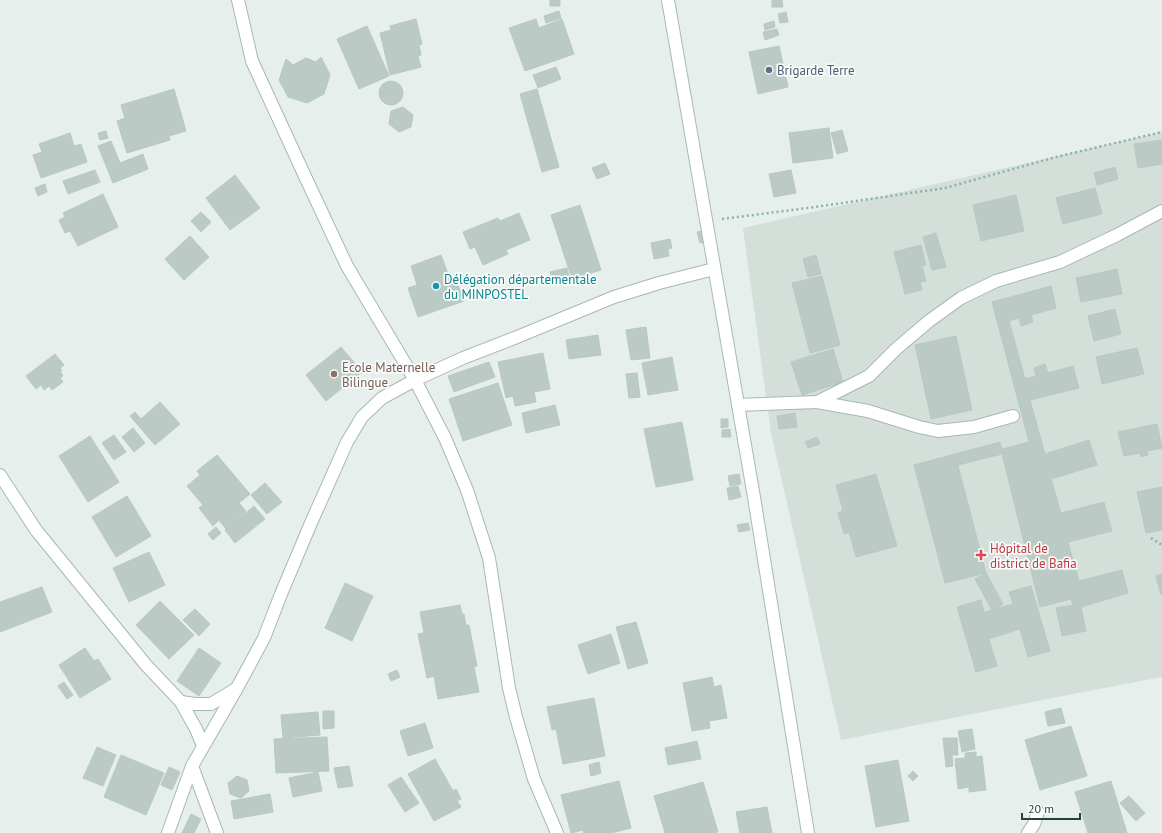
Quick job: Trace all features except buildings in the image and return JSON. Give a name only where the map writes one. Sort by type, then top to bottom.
[{"type":"street","points":[[238,0],[252,61],[309,186],[347,266],[415,380],[445,438],[467,490],[489,558],[509,688],[516,717],[534,779],[557,833]]},
{"type":"street","points":[[668,0],[754,497],[808,833]]},
{"type":"street","points":[[817,402],[869,376],[896,349],[929,321],[961,298],[996,281],[1060,262],[1117,235],[1162,211]]},
{"type":"street","points":[[168,833],[192,766],[264,638],[289,574],[347,442],[362,418],[382,398],[415,380],[464,358],[517,338],[614,297],[659,283],[714,269]]},
{"type":"street","points":[[738,405],[817,402],[868,411],[919,427],[938,431],[974,427],[1013,416]]},
{"type":"street","points":[[0,475],[36,530],[146,665],[181,702],[196,729],[203,746]]},
{"type":"street","points":[[181,702],[212,704],[237,688]]},
{"type":"street","points":[[192,766],[217,833]]},
{"type":"street","points":[[1028,833],[1034,824],[1038,812]]},
{"type":"path","points":[[706,221],[944,188],[1056,157],[1162,132]]},
{"type":"path","points":[[1151,538],[1162,545]]},
{"type":"shaded area","name":"Hôpital de district de Bafia","points":[[1162,132],[1162,677],[841,740],[771,433],[743,228]]},
{"type":"place","name":"Brigarde Terre","points":[[769,70]]},
{"type":"place","name":"Délégation départementale du MINPOSTEL","points":[[436,286]]},
{"type":"place","name":"Ecole Maternelle Bilingue","points":[[334,374]]},
{"type":"place","name":"Hôpital de district de Bafia","points":[[981,555]]}]
